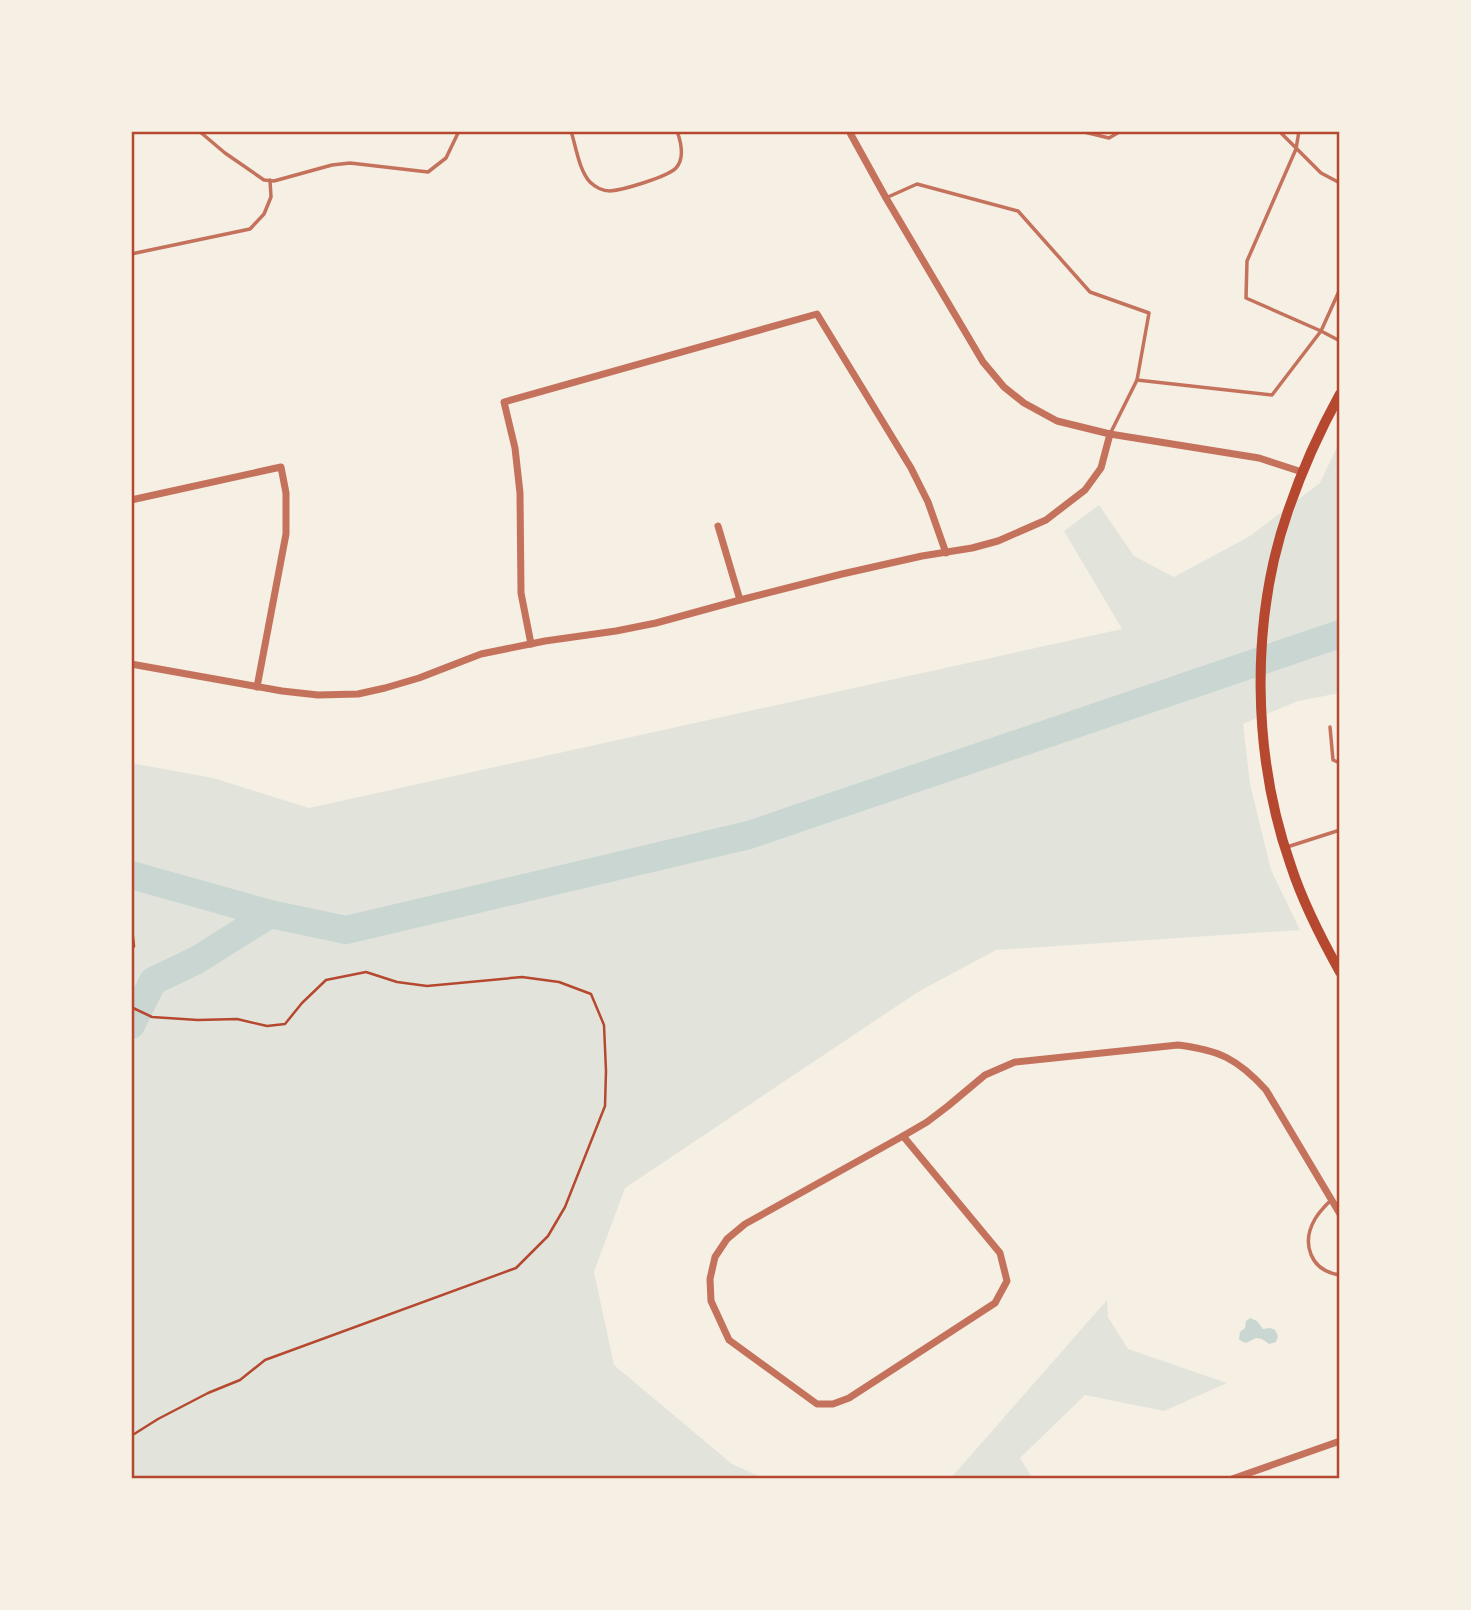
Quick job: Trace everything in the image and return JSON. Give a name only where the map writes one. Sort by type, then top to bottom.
[{"type":"main road","points":[[1340,394],[1316,438],[1287,513],[1272,570],[1263,629],[1261,689],[1267,768],[1285,847],[1310,914],[1340,972]]},
{"type":"street","points":[[849,131],[983,362],[1004,387],[1024,404],[1057,421],[1110,434],[1259,458],[1303,472]]},
{"type":"street","points":[[531,644],[521,593],[520,493],[515,448],[504,402],[817,314],[911,468],[928,502],[946,553]]},
{"type":"street","points":[[131,664],[257,687],[318,695],[359,694],[419,678],[481,654],[545,640],[656,623],[842,573],[998,541],[1046,520],[1085,490],[1101,468],[1110,434]]},
{"type":"street","points":[[131,500],[281,467],[286,493],[286,534],[257,687]]},
{"type":"street","points":[[718,526],[740,600]]},
{"type":"street","points":[[903,1136],[1000,1253],[1007,1281],[995,1303],[894,1369],[849,1398],[833,1404],[817,1404],[729,1340],[711,1301],[710,1279],[715,1257],[727,1238],[745,1224],[927,1122],[985,1075],[1015,1062],[1178,1045],[1200,1048],[1233,1060],[1251,1073],[1266,1090],[1340,1214]]},
{"type":"street","points":[[1231,1479],[1340,1441]]},
{"type":"lane","points":[[199,131],[264,180],[350,163],[428,172],[446,158],[459,131]]},
{"type":"lane","points":[[571,131],[582,167],[590,182],[601,190],[610,191],[660,178],[676,168],[681,159],[677,131]]},
{"type":"lane","points":[[1080,131],[1109,138],[1121,131]]},
{"type":"lane","points":[[1279,131],[1321,173],[1340,183]]},
{"type":"lane","points":[[1299,131],[1296,149],[1247,261],[1246,298],[1340,341]]},
{"type":"lane","points":[[131,254],[250,229],[264,215],[271,197],[270,180]]},
{"type":"lane","points":[[886,198],[917,184],[1018,211],[1090,292],[1149,313],[1137,380],[1110,434]]},
{"type":"lane","points":[[1137,380],[1272,395],[1321,331],[1340,289]]},
{"type":"lane","points":[[1330,727],[1333,760],[1340,763]]},
{"type":"lane","points":[[1285,847],[1340,830]]},
{"type":"lane","points":[[1331,1199],[1315,1219],[1309,1237],[1310,1256],[1317,1265],[1332,1274],[1340,1275]]},
{"type":"path","points":[[131,920],[134,946],[131,951]]},
{"type":"path","points":[[131,1007],[152,1017],[237,1019],[267,1026],[285,1024],[326,980],[366,972],[397,982],[427,986],[522,977],[559,982],[591,994],[604,1025],[606,1071],[605,1106],[565,1207],[548,1236],[516,1268],[265,1360],[240,1380],[208,1393],[131,1436]]},
{"type":"shaded area","points":[[1340,441],[1340,693],[1298,701],[1243,724],[1250,784],[1271,870],[1300,930],[996,950],[918,992],[625,1188],[594,1272],[614,1365],[732,1464],[765,1479],[131,1479],[131,763],[213,778],[309,808],[1122,629],[1064,531],[1099,505],[1134,556],[1174,577],[1250,536],[1320,483]]},
{"type":"shaded area","points":[[1107,1300],[1108,1317],[1128,1349],[1227,1383],[1164,1411],[1085,1395],[1020,1458],[1033,1479],[950,1479]]},
{"type":"shaded area","points":[[1250,1318],[1257,1321],[1263,1329],[1275,1330],[1278,1336],[1276,1342],[1269,1344],[1256,1338],[1246,1343],[1241,1341],[1240,1332]]},
{"type":"waterway","points":[[131,875],[270,914],[346,930],[749,835],[1340,634]]},
{"type":"waterway","points":[[131,1025],[153,981],[197,960],[270,914]]}]
